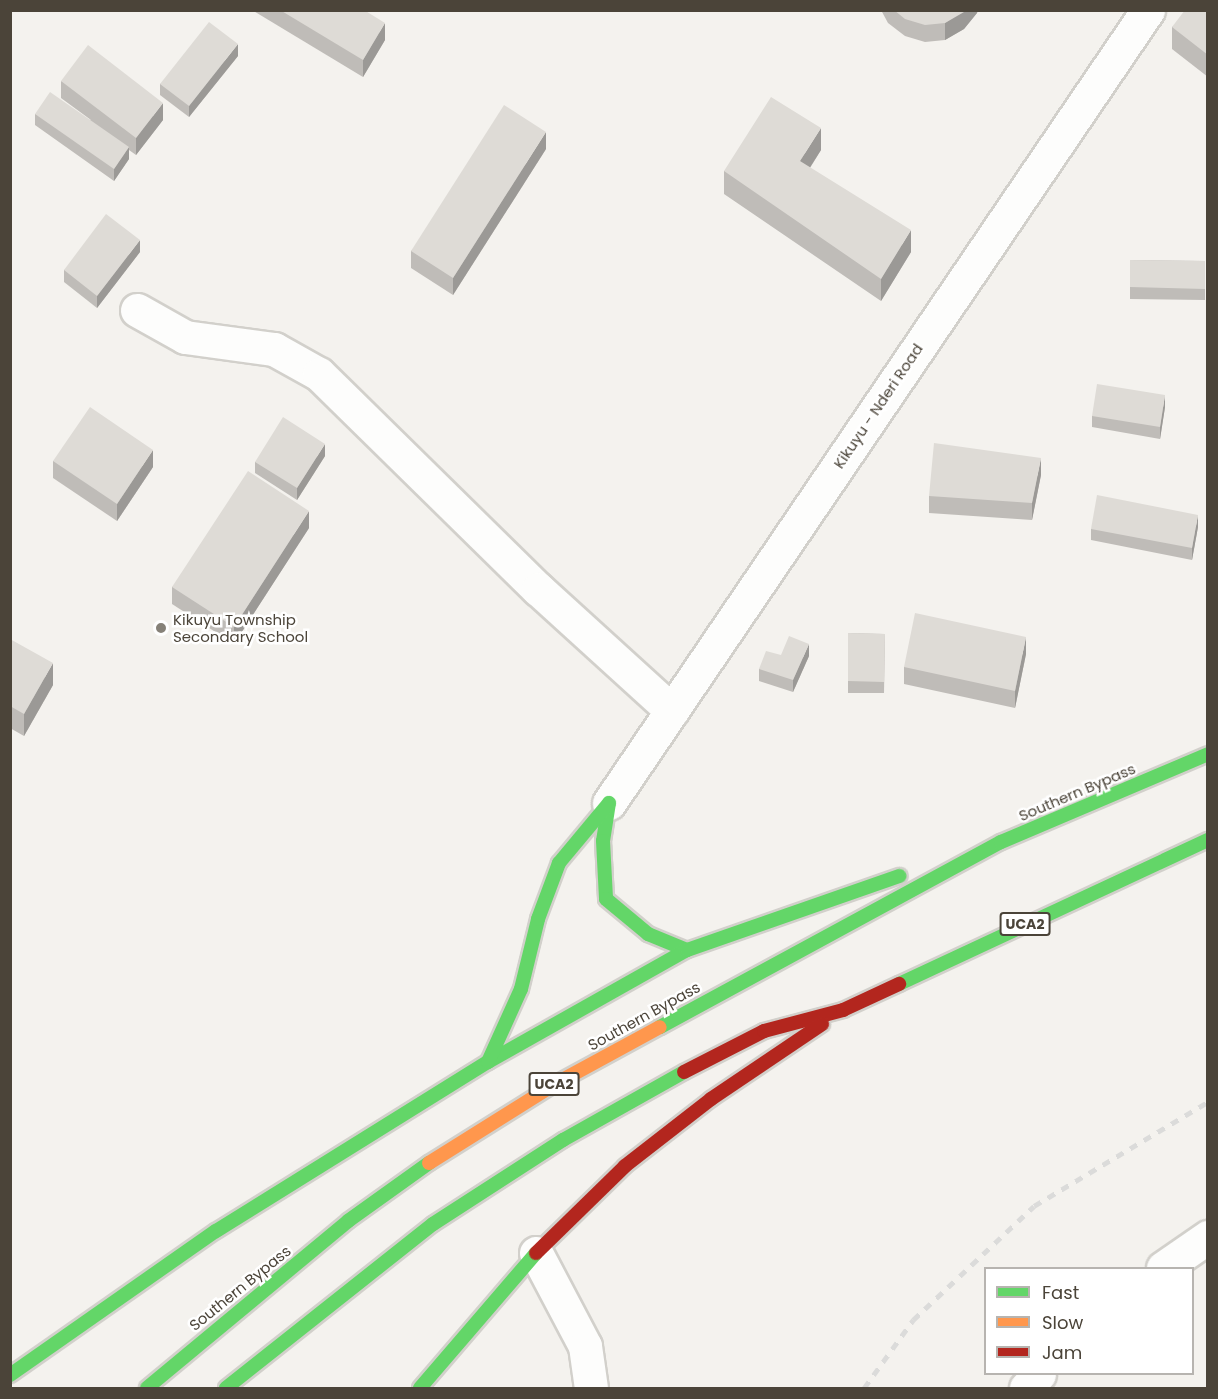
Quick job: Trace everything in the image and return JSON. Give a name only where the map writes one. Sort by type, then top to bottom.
[{"type":"main road","name":"Southern Bypass","points":[[147,1389],[348,1221],[445,1152],[555,1084],[1001,842],[1208,754]]},
{"type":"main road","points":[[609,803],[603,841],[606,899],[648,934],[687,950]]},
{"type":"main road","points":[[488,1062],[521,989],[538,919],[560,863],[609,803]]},
{"type":"main road","name":"UCA2","points":[[226,1389],[433,1224],[496,1181],[694,1066],[764,1031],[843,1010],[1208,840]]},
{"type":"main road","points":[[19,1389],[10,1376],[226,1224],[578,1008],[687,950],[1001,842]]},
{"type":"main road","points":[[420,1389],[536,1253],[625,1166],[711,1099],[843,1010]]},
{"type":"street","name":"Kikuyu - Nderi Road","points":[[609,803],[1148,10]]},
{"type":"street","points":[[138,310],[185,337],[274,349],[319,374],[538,590],[672,711]]},
{"type":"street","points":[[1166,1267],[1208,1237]]},
{"type":"street","points":[[536,1253],[585,1346],[591,1389]]},
{"type":"street","points":[[1026,1389],[1038,1375]]},
{"type":"building","points":[[280,10],[364,10],[385,23],[363,60]]},
{"type":"building","points":[[894,10],[965,10],[945,23],[925,25],[905,19]]},
{"type":"building","points":[[1185,10],[1208,10],[1208,55],[1172,27]]},
{"type":"building","points":[[209,22],[238,44],[189,106],[160,84]]},
{"type":"building","points":[[88,45],[163,103],[136,138],[61,81]]},
{"type":"building","points":[[50,92],[129,147],[114,169],[35,114]]},
{"type":"building","points":[[771,97],[821,128],[800,161],[911,230],[881,279],[724,171]]},
{"type":"building","points":[[504,105],[546,132],[453,278],[411,251]]},
{"type":"building","points":[[106,214],[140,240],[97,296],[64,270]]},
{"type":"building","points":[[1130,260],[1205,261],[1205,289],[1130,287]]},
{"type":"building","points":[[1097,384],[1165,395],[1160,427],[1092,416]]},
{"type":"building","points":[[90,407],[153,450],[117,504],[53,461]]},
{"type":"building","points":[[283,417],[325,444],[297,488],[255,462]]},
{"type":"building","points":[[934,443],[1041,458],[1032,503],[929,496]]},
{"type":"building","points":[[248,471],[309,511],[234,627],[172,587]]},
{"type":"building","points":[[1097,495],[1198,515],[1192,548],[1091,529]]},
{"type":"building","points":[[915,613],[1026,637],[1015,691],[904,667]]},
{"type":"building","points":[[848,633],[885,634],[884,682],[848,681]]},
{"type":"building","points":[[789,636],[809,644],[793,680],[759,669],[766,651],[781,655]]},
{"type":"building","points":[[10,639],[53,663],[24,714],[10,706]]},
{"type":"railway","points":[[864,1388],[913,1320],[1034,1206],[1208,1102]]},
{"type":"traffic: fast","points":[[660,1027],[1001,842],[1208,754]]},
{"type":"traffic: fast","points":[[10,1375],[216,1231],[488,1062],[521,989],[538,919],[559,863],[609,803]]},
{"type":"traffic: fast","points":[[609,803],[603,841],[606,899],[648,934],[687,950]]},
{"type":"traffic: fast","points":[[899,984],[1208,840]]},
{"type":"traffic: fast","points":[[488,1062],[687,950],[900,876]]},
{"type":"traffic: fast","points":[[226,1388],[433,1224],[563,1140],[684,1072]]},
{"type":"traffic: fast","points":[[147,1388],[348,1221],[429,1163]]},
{"type":"traffic: fast","points":[[420,1388],[536,1253]]},
{"type":"traffic: slow","points":[[429,1163],[555,1084],[660,1027]]},
{"type":"traffic: jam","points":[[684,1072],[764,1031],[843,1010],[899,984]]},
{"type":"traffic: jam","points":[[536,1253],[625,1166],[711,1099],[822,1024]]},
{"type":"place","name":"Kikuyu Township Secondary School","points":[[161,628]]}]
